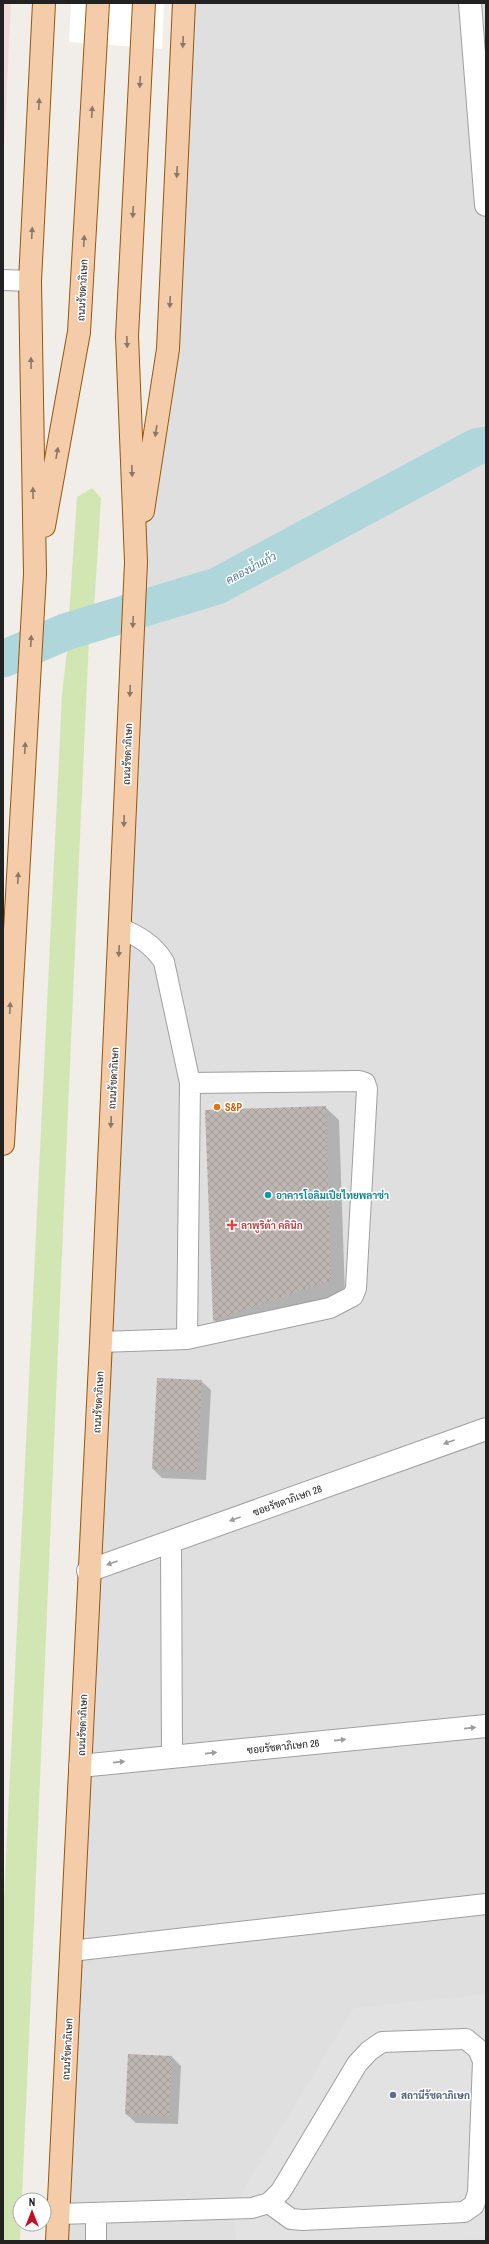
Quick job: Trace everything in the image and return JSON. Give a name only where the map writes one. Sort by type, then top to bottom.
[{"type":"main road","name":"ถนนรัชดาภิเษก","points":[[3,1144],[6,1034],[35,574],[30,281],[44,3]]},
{"type":"main road","name":"ถนนรัชดาภิเษก","points":[[35,574],[79,332],[98,3]]},
{"type":"main road","name":"ถนนรัชดาภิเษก","points":[[57,2241],[88,1571],[101,1342],[135,591],[136,562],[127,336],[144,3]]},
{"type":"main road","name":"ถนนรัชดาภิเษก","points":[[136,562],[168,349],[184,3]]},
{"type":"street","points":[[470,3],[486,205]]},
{"type":"street","name":"ซอยรัชดาภิเษก 28","points":[[88,1571],[486,1429]]},
{"type":"street","name":"ซอยรัชดาภิเษก 26","points":[[80,1766],[486,1726]]},
{"type":"lane","points":[[3,280],[30,281]]},
{"type":"lane","points":[[120,928],[146,942],[158,952],[164,962],[190,1083],[187,1339]]},
{"type":"lane","points":[[101,1342],[187,1339],[330,1308],[352,1296],[356,1288],[367,1089],[365,1084],[359,1080],[190,1083]]},
{"type":"lane","points":[[170,1542],[172,1757]]},
{"type":"lane","points":[[71,1950],[486,1904]]},
{"type":"lane","points":[[59,2214],[252,2208],[269,2203],[281,2191],[356,2064],[368,2051],[382,2042],[466,2039],[478,2049],[483,2062],[478,2193],[474,2204],[464,2212],[303,2220],[292,2219],[269,2203]]},
{"type":"lane","points":[[96,2213],[96,2241]]},
{"type":"shaded area","points":[[3,3],[11,3],[3,170]]},
{"type":"shaded area","points":[[184,3],[486,3],[486,2241],[57,2241],[136,562],[168,349]]},
{"type":"shaded area","name":"สถานีรัชดาภิเษก","points":[[486,1994],[486,2239],[415,2241],[236,2241],[234,2209],[248,2182],[354,2008]]},
{"type":"green space","points":[[92,488],[101,498],[94,610],[69,616],[77,497]]},
{"type":"green space","points":[[89,641],[22,2192],[12,2192],[12,2232],[20,2232],[20,2241],[3,2241],[3,1918],[62,694],[67,650]]},
{"type":"pier","points":[[71,3],[164,3],[162,49],[69,42]]},
{"type":"building","name":"อาคารโอลิมเปียไทยพลาซ่า","points":[[326,1106],[331,1280],[213,1321],[205,1110]]},
{"type":"building","points":[[157,1378],[202,1380],[197,1472],[152,1469]]},
{"type":"building","points":[[128,2054],[172,2056],[169,2116],[125,2114]]},
{"type":"waterway","name":"คลองน้ำแก้ว","points":[[3,659],[65,632],[217,586],[476,447],[486,445]]},
{"type":"place","name":"S&P","points":[[217,1107]]},
{"type":"place","name":"อาคารโอลิมเปียไทยพลาซ่า","points":[[268,1195]]},
{"type":"place","name":"ลาพูริต้า คลินิก","points":[[232,1225]]},
{"type":"place","name":"สถานีรัชดาภิเษก","points":[[393,2095]]}]
